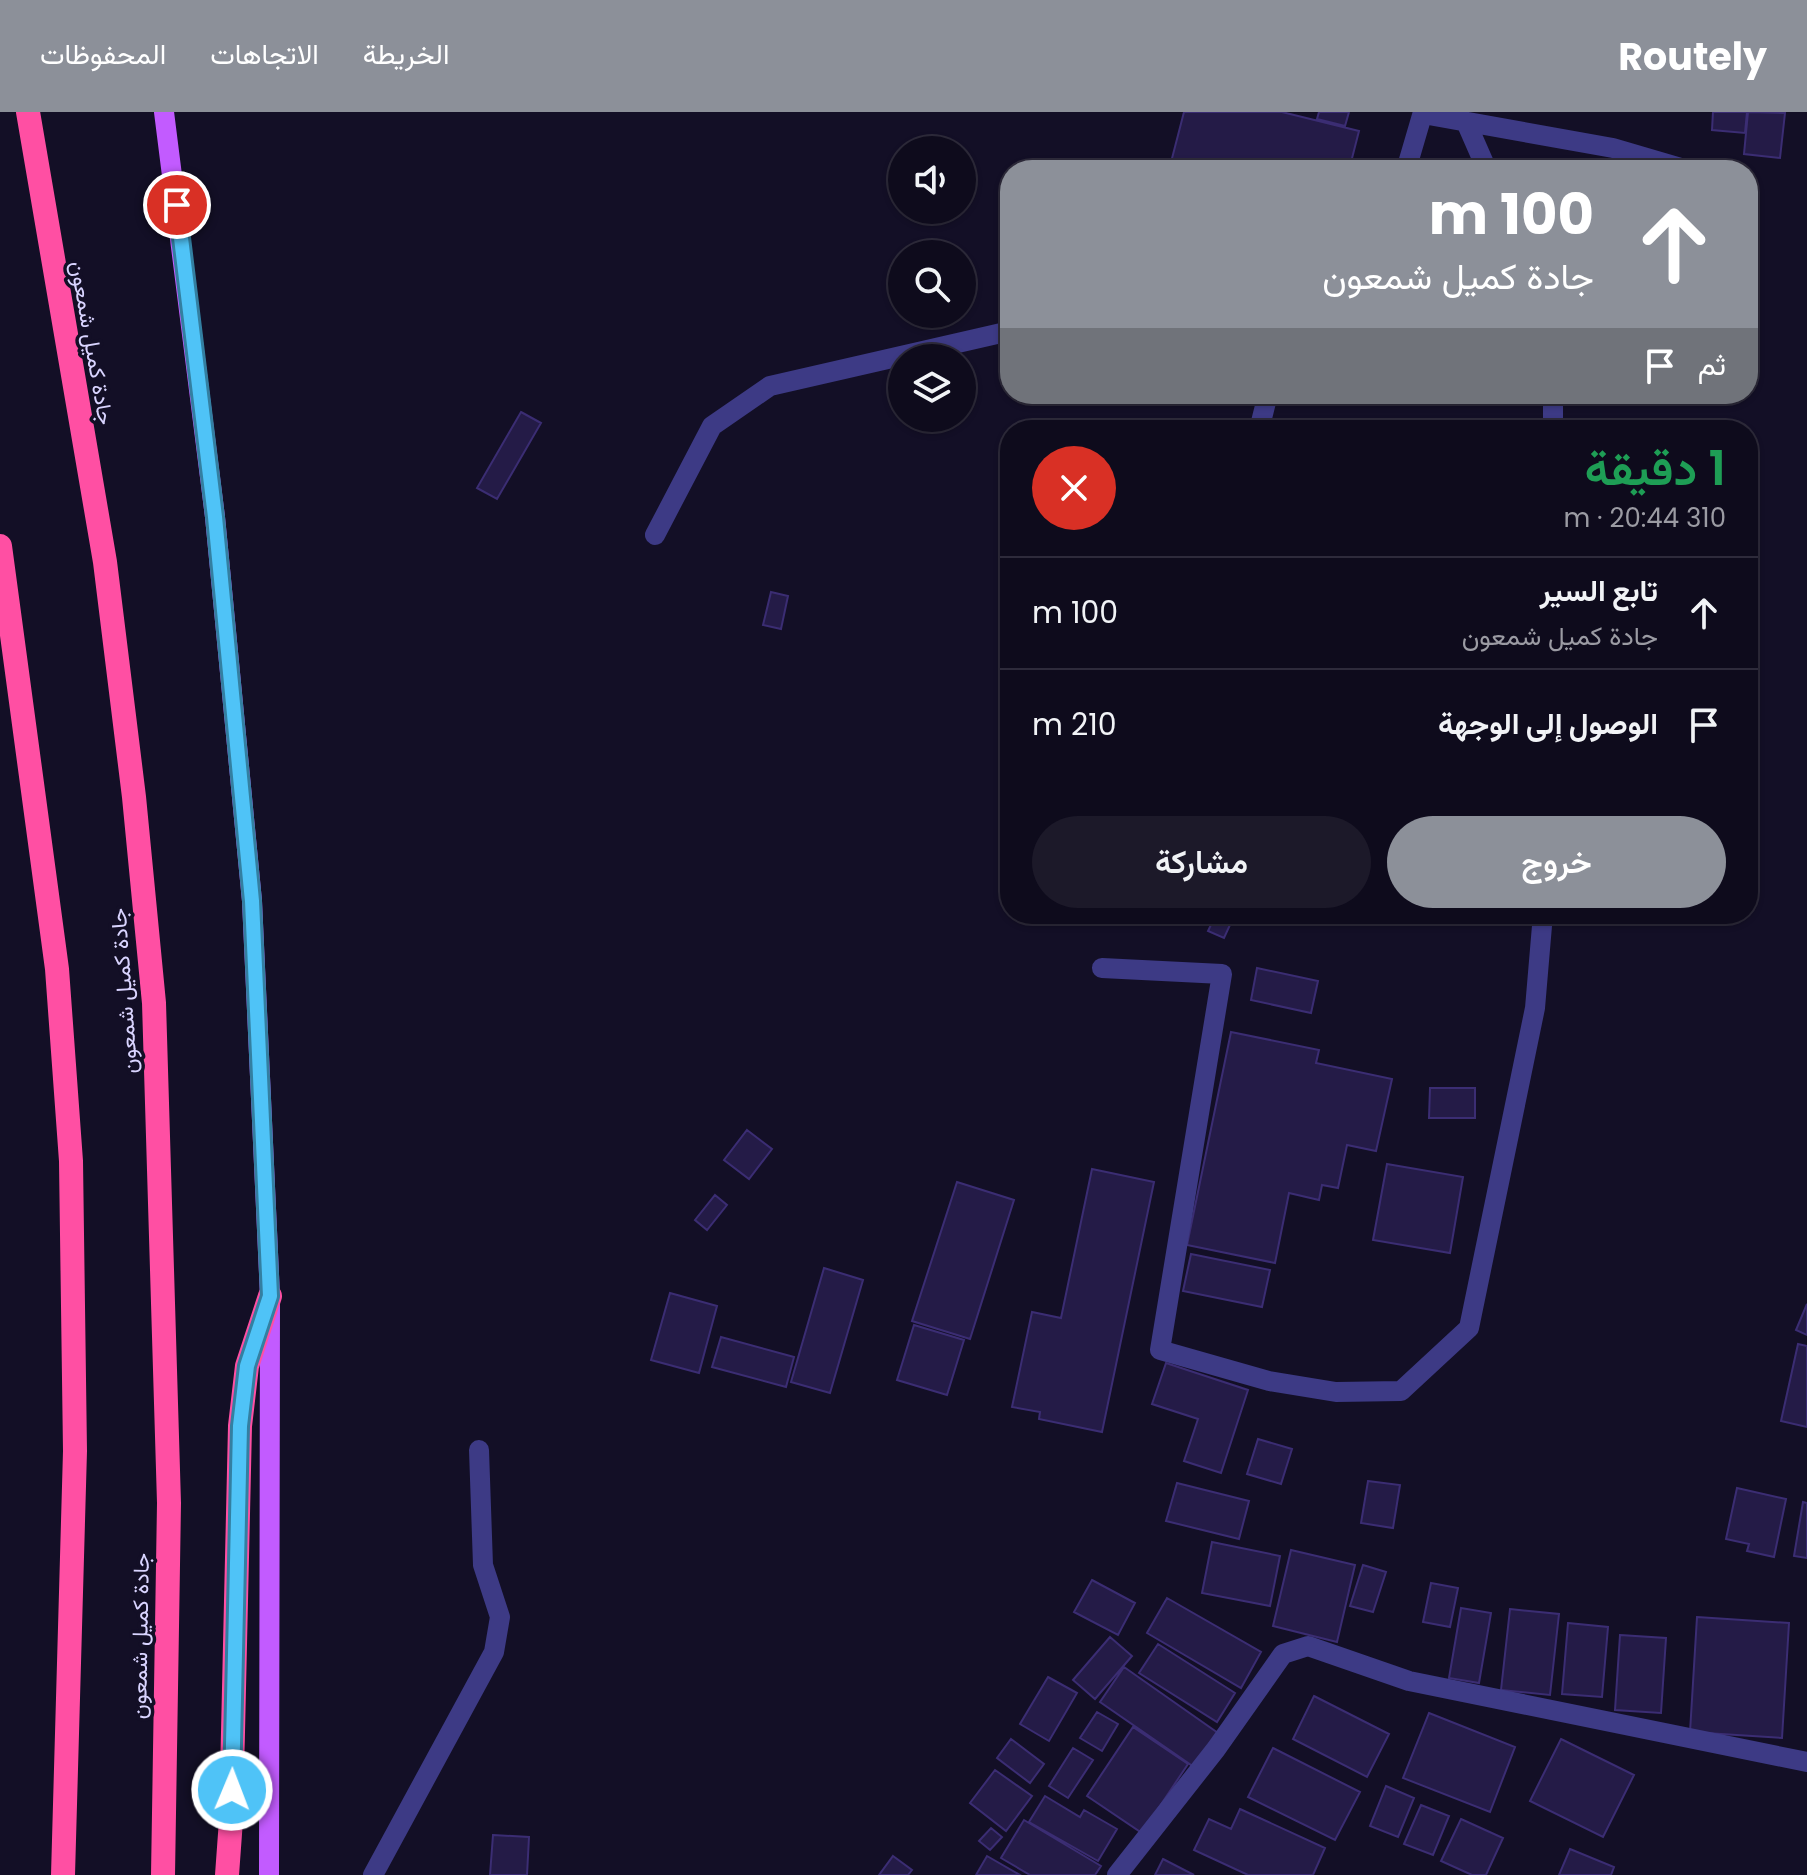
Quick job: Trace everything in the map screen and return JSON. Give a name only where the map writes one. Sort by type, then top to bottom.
[{"type":"highway","name":"جادة كميل شمعون","points":[[28,112],[105,562],[134,797],[154,1003],[169,1503],[163,1875]]},
{"type":"highway","points":[[0,546],[57,969],[71,1161],[75,1451],[63,1875]]},
{"type":"highway","points":[[227,1875],[231,1820],[240,1426],[247,1366],[270,1296]]},
{"type":"main road","points":[[164,112],[190,297],[215,517],[252,901],[270,1296],[269,1875]]},
{"type":"street","points":[[1409,160],[1423,113],[1613,148],[1654,160]]},
{"type":"street","points":[[1466,122],[1483,160]]},
{"type":"street","points":[[655,535],[712,426],[770,386],[1000,333]]},
{"type":"street","points":[[1102,968],[1222,974],[1160,1350],[1269,1381],[1309,1388],[1336,1392],[1401,1391],[1469,1328],[1535,1008],[1542,924]]},
{"type":"street","points":[[373,1875],[494,1652],[500,1617],[483,1565],[479,1450]]},
{"type":"street","points":[[1117,1875],[1216,1749],[1283,1654],[1308,1646],[1409,1681],[1807,1762]]},
{"type":"building","points":[[1184,112],[1282,112],[1359,131],[1352,160],[1172,160]]},
{"type":"building","points":[[1319,112],[1349,112],[1345,126],[1317,119]]},
{"type":"building","points":[[1713,112],[1747,112],[1745,133],[1712,130]]},
{"type":"building","points":[[1748,112],[1785,113],[1780,158],[1744,154]]},
{"type":"building","points":[[521,412],[541,423],[497,499],[477,488]]},
{"type":"building","points":[[771,592],[788,596],[781,629],[763,625]]},
{"type":"building","points":[[1211,924],[1230,924],[1224,938],[1208,931]]},
{"type":"building","points":[[1257,968],[1318,981],[1311,1013],[1251,1000]]},
{"type":"building","points":[[1231,1032],[1319,1050],[1316,1063],[1392,1079],[1376,1151],[1347,1145],[1338,1188],[1322,1185],[1319,1200],[1289,1193],[1275,1263],[1187,1245]]},
{"type":"building","points":[[1430,1088],[1475,1088],[1475,1118],[1429,1118]]},
{"type":"building","points":[[747,1130],[772,1149],[749,1179],[724,1160]]},
{"type":"building","points":[[1387,1164],[1463,1177],[1450,1253],[1373,1240]]},
{"type":"building","points":[[1092,1169],[1154,1182],[1102,1432],[1039,1419],[1040,1412],[1012,1407],[1032,1312],[1061,1318]]},
{"type":"building","points":[[957,1182],[1014,1200],[970,1339],[912,1321]]},
{"type":"building","points":[[715,1195],[727,1205],[707,1230],[695,1220]]},
{"type":"building","points":[[1191,1254],[1270,1270],[1262,1307],[1183,1291]]},
{"type":"building","points":[[824,1268],[863,1280],[830,1393],[791,1382]]},
{"type":"building","points":[[670,1293],[717,1306],[699,1373],[651,1360]]},
{"type":"building","points":[[1807,1304],[1807,1335],[1796,1330]]},
{"type":"building","points":[[914,1325],[964,1340],[947,1395],[897,1380]]},
{"type":"building","points":[[721,1337],[794,1357],[786,1387],[712,1367]]},
{"type":"building","points":[[1798,1344],[1807,1346],[1807,1427],[1781,1421]]},
{"type":"building","points":[[1166,1363],[1248,1390],[1221,1473],[1184,1461],[1198,1419],[1152,1404]]},
{"type":"building","points":[[1258,1439],[1292,1449],[1281,1484],[1247,1474]]},
{"type":"building","points":[[1368,1481],[1400,1485],[1393,1528],[1361,1523]]},
{"type":"building","points":[[1177,1483],[1249,1501],[1239,1539],[1166,1521]]},
{"type":"building","points":[[1737,1488],[1786,1499],[1774,1557],[1747,1551],[1749,1544],[1726,1539]]},
{"type":"building","points":[[1803,1502],[1807,1503],[1807,1558],[1794,1556]]},
{"type":"building","points":[[1212,1542],[1280,1556],[1270,1606],[1202,1593]]},
{"type":"building","points":[[1291,1550],[1355,1565],[1337,1642],[1273,1626]]},
{"type":"building","points":[[1363,1565],[1386,1572],[1373,1612],[1350,1606]]},
{"type":"building","points":[[1092,1580],[1135,1603],[1118,1635],[1074,1612]]},
{"type":"building","points":[[1431,1583],[1458,1588],[1450,1627],[1423,1622]]},
{"type":"building","points":[[1167,1598],[1261,1652],[1241,1688],[1147,1633]]},
{"type":"building","points":[[1461,1608],[1491,1613],[1479,1683],[1449,1678]]},
{"type":"building","points":[[1510,1609],[1559,1614],[1550,1695],[1501,1690]]},
{"type":"building","points":[[1697,1617],[1789,1623],[1782,1738],[1690,1732]]},
{"type":"building","points":[[1568,1623],[1608,1627],[1602,1697],[1562,1694]]},
{"type":"building","points":[[1620,1635],[1666,1638],[1661,1713],[1615,1710]]},
{"type":"building","points":[[1110,1637],[1132,1656],[1095,1699],[1073,1680]]},
{"type":"building","points":[[1158,1644],[1235,1693],[1217,1722],[1139,1673]]},
{"type":"building","points":[[1124,1667],[1218,1733],[1194,1767],[1100,1702]]},
{"type":"building","points":[[1048,1677],[1077,1693],[1049,1741],[1020,1724]]},
{"type":"building","points":[[1314,1696],[1389,1734],[1367,1777],[1293,1739]]},
{"type":"building","points":[[1097,1712],[1118,1724],[1102,1751],[1080,1738]]},
{"type":"building","points":[[1429,1713],[1515,1747],[1490,1812],[1403,1778]]},
{"type":"building","points":[[1133,1727],[1188,1764],[1142,1833],[1087,1796]]},
{"type":"building","points":[[1011,1739],[1044,1764],[1030,1783],[997,1758]]},
{"type":"building","points":[[1561,1739],[1634,1775],[1603,1837],[1530,1801]]},
{"type":"building","points":[[1073,1748],[1093,1760],[1068,1798],[1049,1786]]},
{"type":"building","points":[[1273,1748],[1360,1792],[1335,1840],[1248,1797]]},
{"type":"building","points":[[995,1770],[1032,1796],[1006,1831],[970,1803]]},
{"type":"building","points":[[1386,1786],[1414,1798],[1398,1837],[1370,1826]]},
{"type":"building","points":[[1045,1796],[1080,1817],[1084,1810],[1117,1829],[1098,1861],[1029,1822]]},
{"type":"building","points":[[1421,1805],[1449,1816],[1433,1855],[1404,1844]]},
{"type":"building","points":[[1240,1809],[1325,1848],[1313,1875],[1248,1875],[1194,1850],[1209,1819],[1231,1829]]},
{"type":"building","points":[[1461,1819],[1503,1838],[1486,1875],[1472,1875],[1441,1861]]},
{"type":"building","points":[[1024,1820],[1101,1866],[1095,1875],[1030,1875],[1001,1858]]},
{"type":"building","points":[[991,1828],[1002,1837],[990,1850],[979,1841]]},
{"type":"building","points":[[493,1835],[529,1837],[527,1875],[490,1875]]},
{"type":"building","points":[[1570,1849],[1614,1867],[1611,1875],[1559,1875]]},
{"type":"building","points":[[893,1856],[912,1870],[908,1875],[879,1875]]},
{"type":"building","points":[[987,1856],[1020,1875],[976,1875]]},
{"type":"building","points":[[1163,1859],[1194,1875],[1155,1875]]},
{"type":"route","points":[[177,205],[215,517],[252,901],[270,1296],[247,1366],[240,1426],[232,1790]]}]
